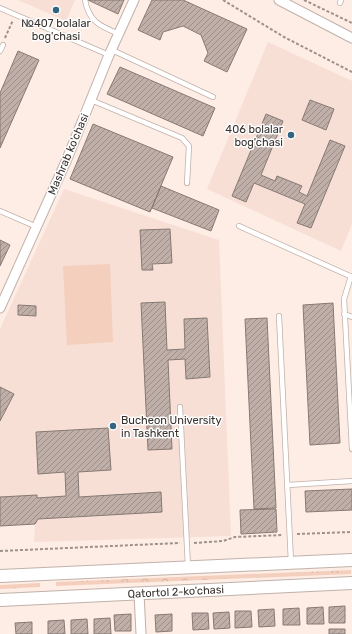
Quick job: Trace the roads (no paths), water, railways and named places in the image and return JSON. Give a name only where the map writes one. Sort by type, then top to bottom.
[{"type":"main road","name":"Qatortol 2-ko'chasi","points":[[0,576],[352,560]]},
{"type":"main road","name":"Qatortol 2-ko'chasi","points":[[0,600],[352,583]]},
{"type":"street","name":"Mashrab ko'chasi","points":[[0,308],[67,159],[110,52],[134,0]]},
{"type":"street","points":[[281,0],[352,38]]},
{"type":"street","points":[[139,593],[141,634]]},
{"type":"lane","points":[[84,0],[86,10],[92,19],[102,27],[119,34]]},
{"type":"lane","points":[[0,8],[110,52],[213,97]]},
{"type":"lane","points":[[0,51],[3,45]]},
{"type":"lane","points":[[91,100],[182,138],[189,146],[187,183]]},
{"type":"lane","points":[[0,211],[37,226]]},
{"type":"lane","points":[[239,226],[352,276],[344,299],[352,449]]},
{"type":"lane","points":[[344,314],[352,318]]},
{"type":"lane","points":[[279,316],[291,562]]},
{"type":"lane","points":[[180,407],[188,567]]},
{"type":"lane","points":[[288,484],[352,481]]},
{"type":"place","name":"№407 bolalar bog'chasi","points":[[56,10]]},
{"type":"place","name":"406 bolalar bog'chasi","points":[[291,135]]},
{"type":"place","name":"Bucheon University in Tashkent","points":[[113,426]]}]
